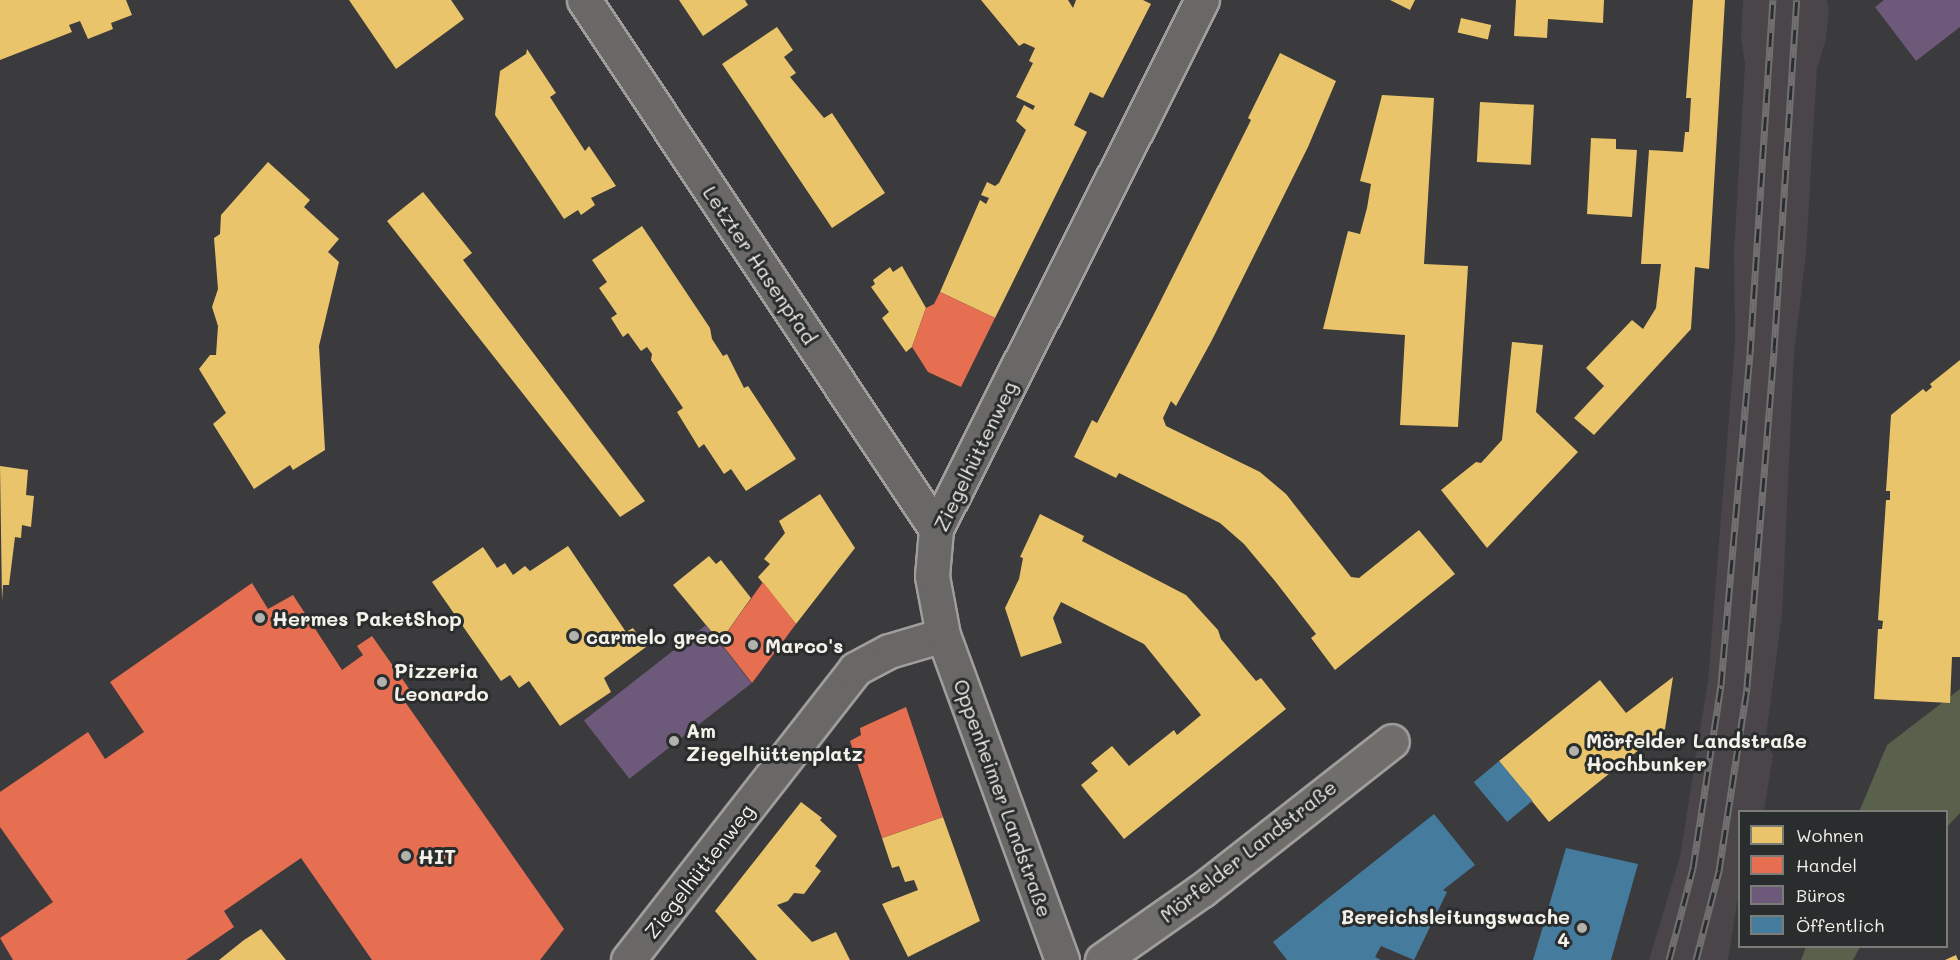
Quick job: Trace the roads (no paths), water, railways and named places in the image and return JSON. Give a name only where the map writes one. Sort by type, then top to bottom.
[{"type":"main road","name":"Mörfelder Landstraße","points":[[1102,960],[1202,890],[1392,741]]},
{"type":"street","name":"Letzter Hasenpfad","points":[[585,0],[936,529]]},
{"type":"street","name":"Ziegelhüttenweg","points":[[628,960],[855,669],[889,651],[944,635],[932,576],[936,529],[1202,0]]},
{"type":"street","name":"Oppenheimer Landstraße","points":[[944,635],[1062,960]]},
{"type":"railway","points":[[1669,960],[1693,868],[1721,685],[1750,354],[1773,0]]},
{"type":"railway","points":[[1696,960],[1719,871],[1747,687],[1774,351],[1797,0]]},
{"type":"place","name":"Hermes PaketShop","points":[[260,618]]},
{"type":"place","name":"carmelo greco","points":[[574,636]]},
{"type":"place","name":"Marco's","points":[[753,645]]},
{"type":"place","name":"Pizzeria Leonardo","points":[[382,682]]},
{"type":"place","name":"Am Ziegelhüttenplatz","points":[[674,741]]},
{"type":"place","name":"Mörfelder Landstraße Hochbunker","points":[[1574,751]]},
{"type":"place","name":"HIT","points":[[406,856]]},
{"type":"place","name":"Bereichsleitungswache 4","points":[[1582,928]]}]
